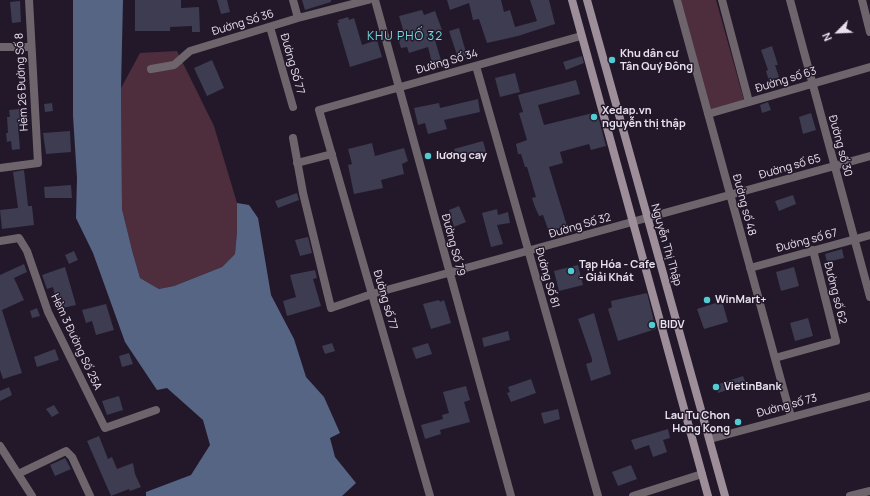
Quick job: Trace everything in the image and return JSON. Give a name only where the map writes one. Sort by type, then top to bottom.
[{"type":"main road","points":[[572,0],[708,496]]},
{"type":"main road","name":"Nguyễn Thị Thập","points":[[587,0],[725,496]]},
{"type":"street","name":"Hẻm 26 Đường Số 8","points":[[0,168],[38,162],[29,0]]},
{"type":"street","points":[[293,0],[298,18]]},
{"type":"street","name":"Đường Số 36","points":[[151,69],[174,65],[190,51],[298,18],[368,0]]},
{"type":"street","name":"Đường Số 79","points":[[376,0],[449,274],[511,496]]},
{"type":"street","name":"Đường số 48","points":[[677,0],[791,417]]},
{"type":"street","points":[[722,0],[749,102]]},
{"type":"street","name":"Đường số 30","points":[[790,0],[870,297]]},
{"type":"street","points":[[862,0],[870,32]]},
{"type":"street","name":"Đường Số 77","points":[[270,27],[293,106]]},
{"type":"street","name":"Đường Số 34","points":[[319,110],[582,36]]},
{"type":"street","points":[[0,47],[31,47]]},
{"type":"street","name":"Đường Số 81","points":[[476,66],[598,496]]},
{"type":"street","name":"Đường số 63","points":[[708,114],[870,67]]},
{"type":"street","name":"Đường số 77","points":[[319,110],[430,496]]},
{"type":"street","points":[[293,138],[297,163],[332,154]]},
{"type":"street","name":"Đường số 65","points":[[647,218],[870,156]]},
{"type":"street","name":"Đường Số 32","points":[[297,163],[331,308],[372,294],[529,252],[647,218]]},
{"type":"street","name":"Đường số 67","points":[[750,268],[870,234]]},
{"type":"street","name":"Hẻm 3 Đường Số 25A","points":[[0,241],[19,238],[27,251],[48,312],[105,428],[156,410]]},
{"type":"street","name":"Đường số 62","points":[[775,358],[836,341],[814,250]]},
{"type":"street","name":"Đường số 73","points":[[710,439],[870,396]]},
{"type":"street","points":[[0,446],[32,496]]},
{"type":"street","points":[[18,474],[66,451],[72,457],[90,496]]},
{"type":"street","points":[[633,496],[702,474]]},
{"type":"street","points":[[850,496],[870,491]]},
{"type":"shaded area","points":[[681,0],[716,0],[744,100],[710,110]]},
{"type":"shaded area","points":[[177,51],[214,126],[237,203],[237,232],[235,254],[222,267],[174,286],[159,289],[140,278],[122,209],[121,88],[140,53]]},
{"type":"water","points":[[73,0],[123,0],[121,88],[122,209],[140,278],[159,289],[174,286],[222,267],[235,254],[237,203],[249,205],[258,218],[271,295],[294,339],[306,377],[324,397],[340,433],[330,438],[335,457],[356,483],[342,496],[146,496],[146,492],[191,475],[210,445],[203,420],[167,388],[157,390],[125,342],[93,253],[76,218],[77,178],[73,116]]},
{"type":"building","points":[[135,0],[181,0],[181,8],[199,7],[200,32],[192,32],[192,26],[170,27],[170,31],[135,31]]},
{"type":"building","points":[[217,0],[227,0],[230,12],[221,14]]},
{"type":"building","points":[[302,0],[331,0],[331,2],[305,10]]},
{"type":"building","points":[[447,0],[501,0],[504,12],[510,10],[515,27],[537,21],[530,0],[549,0],[555,24],[518,36],[487,43],[479,19],[473,20],[469,3],[450,10]]},
{"type":"building","points":[[20,1],[21,22],[12,23],[10,2]]},
{"type":"building","points":[[422,10],[424,15],[435,11],[442,30],[433,33],[442,64],[433,67],[428,47],[409,53],[407,47],[401,48],[397,35],[404,33],[399,16]]},
{"type":"building","points":[[348,17],[349,20],[354,18],[362,45],[377,40],[382,57],[350,67],[337,23],[339,23],[338,20]]},
{"type":"building","points":[[459,28],[467,56],[458,58],[449,31]]},
{"type":"building","points":[[772,46],[778,65],[775,65],[779,77],[769,81],[766,71],[768,70],[761,50]]},
{"type":"building","points":[[582,56],[584,63],[566,70],[563,62]]},
{"type":"building","points":[[212,60],[224,88],[207,96],[194,68]]},
{"type":"building","points":[[515,73],[520,92],[500,97],[495,78]]},
{"type":"building","points":[[576,80],[580,94],[538,105],[544,125],[597,112],[606,146],[591,150],[589,144],[560,152],[563,163],[549,167],[567,226],[549,232],[543,215],[539,216],[535,207],[532,198],[536,197],[527,167],[525,167],[521,154],[518,154],[516,144],[527,140],[519,113],[523,112],[518,95]]},
{"type":"building","points":[[478,99],[480,112],[444,120],[447,129],[428,134],[425,123],[418,125],[414,108],[439,103],[440,108]]},
{"type":"building","points":[[768,102],[771,110],[762,113],[760,105]]},
{"type":"building","points":[[52,103],[53,111],[45,112],[44,104]]},
{"type":"building","points":[[27,108],[28,124],[18,125],[20,149],[12,150],[11,141],[7,142],[6,133],[8,133],[7,117],[10,117],[9,110]]},
{"type":"building","points":[[811,113],[816,130],[803,134],[799,117]]},
{"type":"building","points":[[70,131],[71,152],[46,154],[43,133]]},
{"type":"building","points":[[483,141],[486,152],[457,160],[454,149]]},
{"type":"building","points":[[372,143],[375,156],[404,148],[408,161],[402,164],[404,174],[381,180],[383,188],[354,194],[348,165],[352,164],[348,149]]},
{"type":"building","points":[[24,170],[28,206],[32,206],[34,225],[2,229],[0,210],[18,208],[13,172]]},
{"type":"building","points":[[71,185],[72,198],[45,198],[44,187]]},
{"type":"building","points":[[297,193],[299,200],[278,208],[275,201]]},
{"type":"building","points":[[793,195],[796,204],[779,211],[775,201]]},
{"type":"building","points":[[459,206],[466,222],[454,227],[449,210]]},
{"type":"building","points":[[497,209],[498,215],[508,212],[510,223],[497,225],[503,244],[491,247],[482,213]]},
{"type":"building","points":[[308,237],[312,253],[300,256],[295,240]]},
{"type":"building","points":[[842,249],[844,258],[827,262],[825,254]]},
{"type":"building","points":[[74,251],[78,260],[69,264],[65,255]]},
{"type":"building","points":[[24,264],[27,272],[14,278],[24,300],[2,310],[22,373],[3,379],[0,370],[0,275]]},
{"type":"building","points":[[578,265],[583,285],[559,291],[554,271]]},
{"type":"building","points":[[65,267],[76,305],[58,309],[53,287],[47,289],[42,275]]},
{"type":"building","points":[[794,267],[799,286],[781,291],[776,272]]},
{"type":"building","points":[[315,270],[317,278],[313,279],[321,306],[287,316],[283,301],[296,297],[290,275]]},
{"type":"building","points":[[647,293],[656,329],[618,341],[608,309],[612,307],[611,301]]},
{"type":"building","points":[[439,300],[440,302],[444,300],[451,323],[431,329],[423,304]]},
{"type":"building","points":[[722,301],[728,322],[704,329],[697,309]]},
{"type":"building","points":[[106,304],[114,330],[96,335],[92,321],[86,323],[82,310]]},
{"type":"building","points":[[37,308],[40,316],[32,318],[30,311]]},
{"type":"building","points":[[594,313],[611,374],[591,381],[586,364],[592,362],[592,359],[578,319]]},
{"type":"building","points":[[808,318],[813,336],[795,341],[790,323]]},
{"type":"building","points":[[508,331],[510,340],[484,347],[482,338]]},
{"type":"building","points":[[332,343],[335,351],[325,354],[322,346]]},
{"type":"building","points":[[428,343],[432,354],[416,359],[412,348]]},
{"type":"building","points":[[55,349],[59,360],[37,367],[34,357]]},
{"type":"building","points":[[129,353],[133,364],[122,367],[119,356]]},
{"type":"building","points":[[743,376],[746,384],[718,393],[716,385]]},
{"type":"building","points":[[531,379],[536,393],[511,402],[507,393],[510,392],[508,387]]},
{"type":"building","points":[[466,386],[470,400],[464,402],[470,422],[440,430],[441,434],[425,439],[421,425],[443,419],[442,415],[449,413],[443,392]]},
{"type":"building","points":[[9,387],[12,395],[0,401],[0,391]]},
{"type":"building","points":[[119,396],[123,410],[107,415],[102,401]]},
{"type":"building","points":[[54,405],[59,413],[52,417],[46,409]]},
{"type":"building","points":[[558,409],[560,419],[544,424],[541,413]]},
{"type":"building","points":[[668,429],[670,438],[663,440],[667,452],[653,457],[649,445],[635,450],[631,440]]},
{"type":"building","points":[[99,436],[108,459],[112,457],[117,469],[133,463],[135,474],[141,487],[130,491],[129,489],[111,496],[87,441]]},
{"type":"building","points":[[65,458],[71,469],[55,476],[50,465]]},
{"type":"building","points":[[631,465],[637,479],[618,486],[612,472]]},
{"type":"place","name":"Khu dân cư Tân Quý Đông","points":[[612,60]]},
{"type":"place","name":"Xedap.vn nguyễn thị thập","points":[[594,117]]},
{"type":"place","name":"lương cay","points":[[428,156]]},
{"type":"place","name":"Tạp Hóa - Cafe - Giải Khát","points":[[571,271]]},
{"type":"place","name":"WinMart+","points":[[707,300]]},
{"type":"place","name":"BIDV","points":[[652,325]]},
{"type":"place","name":"VietinBank","points":[[716,387]]},
{"type":"place","name":"Lau Tu Chon Hong Kong","points":[[738,422]]},
{"type":"district","name":"KHU PHỐ 32","points":[[405,37]]}]
